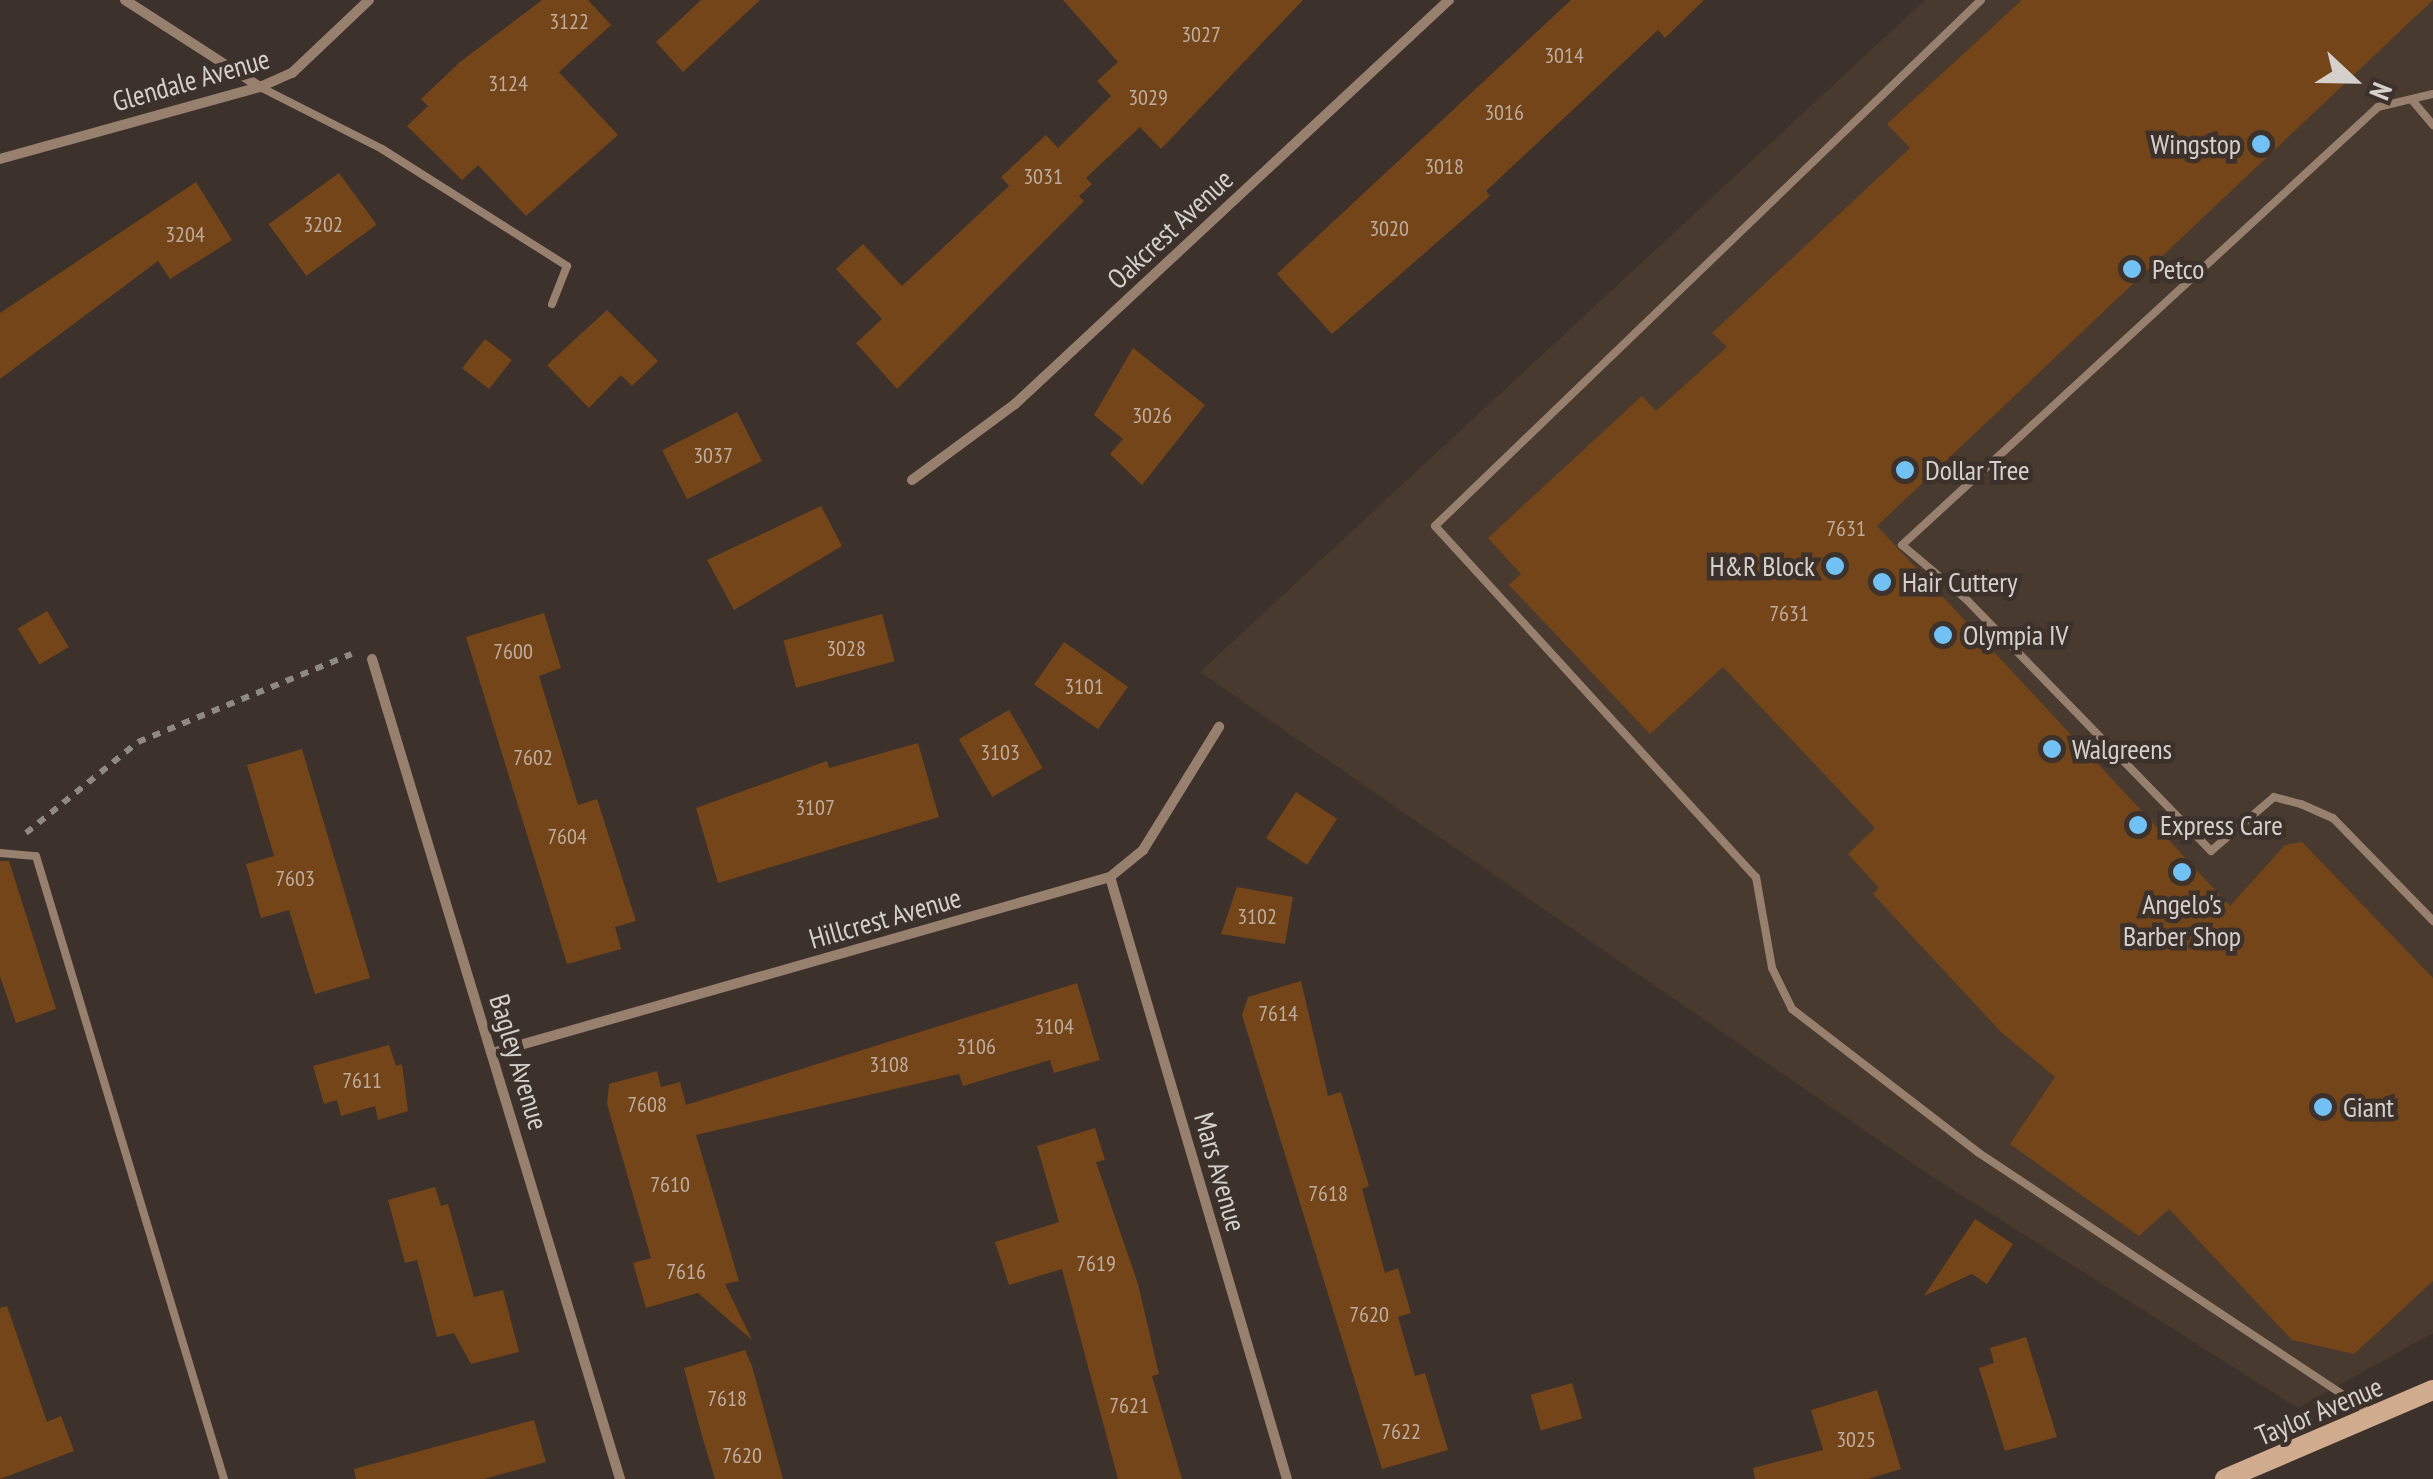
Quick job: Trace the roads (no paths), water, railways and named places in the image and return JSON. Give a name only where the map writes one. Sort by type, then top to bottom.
[{"type":"main road","name":"Taylor Avenue","points":[[2226,1479],[2433,1390]]},
{"type":"street","points":[[124,0],[260,87]]},
{"type":"street","name":"Glendale Avenue","points":[[0,158],[260,87],[292,73],[369,0]]},
{"type":"street","name":"Oakcrest Avenue","points":[[912,480],[1015,404],[1449,0]]},
{"type":"street","name":"Bagley Avenue","points":[[372,660],[620,1479]]},
{"type":"street","name":"Hillcrest Avenue","points":[[492,1052],[1110,877],[1144,850],[1219,727]]},
{"type":"street","name":"Mars Avenue","points":[[1110,877],[1287,1479]]},
{"type":"lane","points":[[1982,0],[1435,526],[1756,877],[1772,968],[1792,1009],[1980,1153],[2377,1417]]},
{"type":"lane","points":[[260,87],[382,149],[567,266],[552,304]]},
{"type":"lane","points":[[2433,94],[2378,107],[1902,545],[1964,598],[2211,851],[2274,797],[2301,804],[2333,818],[2433,922]]},
{"type":"lane","points":[[2412,100],[2433,124]]},
{"type":"lane","points":[[1,853],[36,856],[224,1479]]},
{"type":"place","name":"Wingstop","points":[[2261,144]]},
{"type":"place","name":"Petco","points":[[2132,269]]},
{"type":"place","name":"Dollar Tree","points":[[1905,470]]},
{"type":"place","name":"H&R Block","points":[[1835,566]]},
{"type":"place","name":"Hair Cuttery","points":[[1882,582]]},
{"type":"place","name":"Olympia IV","points":[[1943,635]]},
{"type":"place","name":"Walgreens","points":[[2052,749]]},
{"type":"place","name":"Express Care","points":[[2138,825]]},
{"type":"place","name":"Angelo's Barber Shop","points":[[2182,872]]},
{"type":"place","name":"Giant","points":[[2323,1107]]}]
